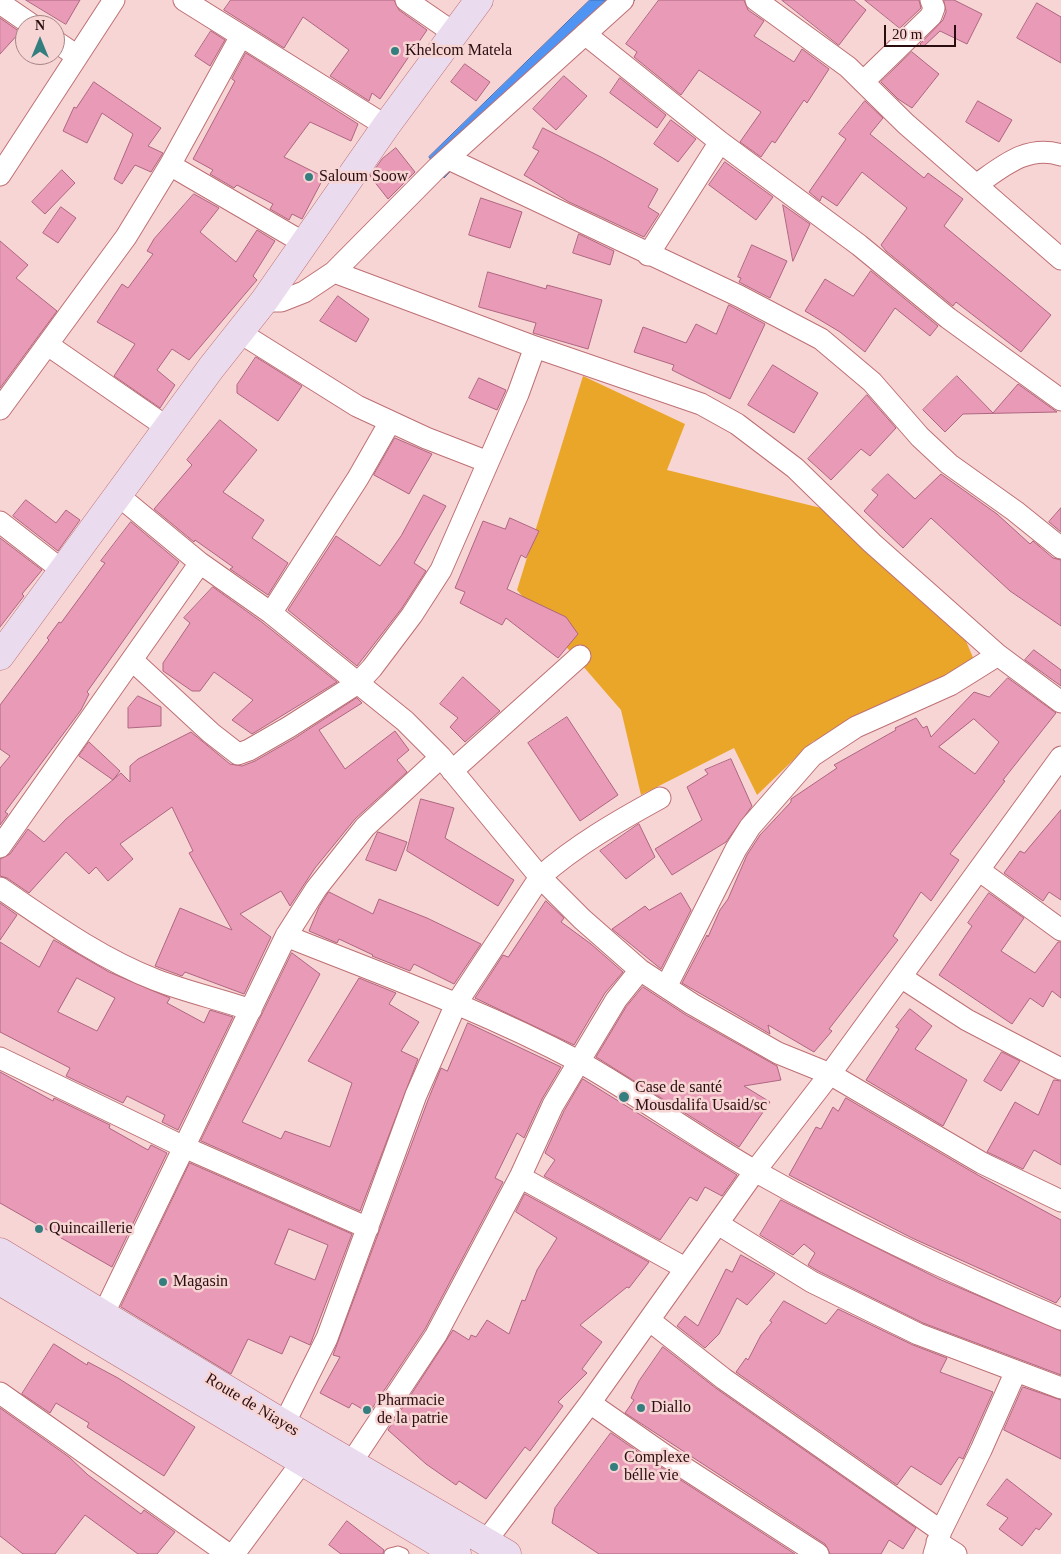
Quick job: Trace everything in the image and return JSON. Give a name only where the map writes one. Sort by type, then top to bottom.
[{"type":"main road","points":[[0,656],[264,300],[386,126],[480,0]]},
{"type":"main road","name":"Route de Niayes","points":[[0,1252],[351,1463],[489,1550]]},
{"type":"main road","name":"Route de Niayes","points":[[0,1281],[457,1554]]},
{"type":"street","points":[[0,175],[114,0]]},
{"type":"street","points":[[184,0],[386,126]]},
{"type":"street","points":[[406,0],[454,33]]},
{"type":"street","points":[[264,300],[281,300],[304,292],[334,272],[437,168],[449,159],[503,106],[623,0]]},
{"type":"street","points":[[756,0],[848,67],[906,124],[1061,259]]},
{"type":"street","points":[[863,82],[931,16],[934,8],[931,0]]},
{"type":"street","points":[[0,3],[17,15]]},
{"type":"street","points":[[586,34],[720,142],[859,245],[948,318],[1061,400]]},
{"type":"street","points":[[0,409],[126,237],[170,165],[241,36]]},
{"type":"street","points":[[65,48],[77,56]]},
{"type":"street","points":[[648,255],[720,142]]},
{"type":"street","points":[[976,186],[1010,161],[1031,152],[1052,152],[1061,155]]},
{"type":"street","points":[[449,159],[648,255],[739,296],[821,339],[872,382],[920,437],[948,464],[1015,511],[1061,548]]},
{"type":"street","points":[[170,165],[304,243]]},
{"type":"street","points":[[334,272],[534,347],[700,404],[737,424],[795,468],[872,543],[998,655],[1061,702]]},
{"type":"street","points":[[240,332],[320,384],[390,422],[488,462]]},
{"type":"street","points":[[48,345],[168,428]]},
{"type":"street","points":[[132,660],[212,733],[238,754],[249,750],[289,727],[358,683],[382,654],[441,570],[518,394],[534,347]]},
{"type":"street","points":[[271,613],[358,478],[390,422]]},
{"type":"street","points":[[119,496],[200,563],[271,613],[405,721],[446,764],[540,877],[582,919],[640,970],[692,1004],[778,1053],[830,1074],[982,1163],[1061,1201]]},
{"type":"street","points":[[0,522],[63,571]]},
{"type":"street","points":[[0,847],[200,563]]},
{"type":"street","points":[[666,987],[736,849],[750,827],[812,756],[856,727],[950,685],[998,655]]},
{"type":"street","points":[[103,1315],[286,936],[321,882],[365,827],[580,656]]},
{"type":"street","points":[[489,1550],[754,1171],[830,1074],[980,871],[1054,779],[1061,757]]},
{"type":"street","points":[[284,1424],[326,1338],[416,1095],[456,1004],[540,877],[558,861],[587,841],[660,798]]},
{"type":"street","points":[[980,871],[1061,930]]},
{"type":"street","points":[[0,888],[65,933],[132,969],[172,986],[251,1010]]},
{"type":"street","points":[[286,936],[456,1004],[578,1062],[754,1171],[929,1260],[1061,1319]]},
{"type":"street","points":[[351,1463],[436,1335],[520,1177],[553,1106],[616,1000],[640,970]]},
{"type":"street","points":[[901,977],[967,1020],[1061,1069]]},
{"type":"street","points":[[0,1058],[184,1147],[368,1228]]},
{"type":"street","points":[[520,1177],[685,1268]]},
{"type":"street","points":[[718,1224],[812,1282],[857,1305],[918,1334],[1061,1388]]},
{"type":"street","points":[[649,1320],[937,1542],[956,1554]]},
{"type":"street","points":[[937,1542],[1016,1371]]},
{"type":"street","points":[[0,1393],[228,1554]]},
{"type":"street","points":[[590,1404],[666,1456],[818,1554]]},
{"type":"street","points":[[234,1554],[302,1462]]},
{"type":"lane","points":[[390,1554],[398,1552],[403,1554]]},
{"type":"shaded area","points":[[583,376],[685,424],[667,470],[821,508],[959,625],[975,662],[812,742],[757,795],[734,748],[641,795],[621,710],[517,590]]},
{"type":"water","points":[[590,0],[635,0],[532,85],[444,178],[429,157]]},
{"type":"building","points":[[26,0],[80,0],[66,24],[65,15],[51,15]]},
{"type":"building","points":[[231,0],[394,0],[399,10],[427,30],[380,99],[372,93],[369,101],[330,76],[349,50],[303,17],[284,48],[224,10]]},
{"type":"building","points":[[659,0],[744,0],[748,10],[764,21],[754,36],[794,62],[802,49],[829,69],[807,103],[804,100],[775,143],[772,141],[761,157],[740,142],[761,112],[699,70],[681,95],[634,57],[637,52],[626,44]]},
{"type":"building","points":[[782,0],[854,0],[866,10],[839,45]]},
{"type":"building","points":[[865,0],[919,0],[921,8],[900,28]]},
{"type":"building","points":[[944,0],[954,0],[982,14],[967,44],[940,31],[923,47],[920,44],[943,20],[946,12]]},
{"type":"building","points":[[1037,3],[1061,17],[1061,63],[1017,38]]},
{"type":"building","points":[[0,18],[15,28],[15,38],[0,54]]},
{"type":"building","points":[[211,31],[225,40],[210,66],[195,56]]},
{"type":"building","points":[[912,52],[939,74],[912,108],[898,99],[881,82]]},
{"type":"building","points":[[246,53],[358,124],[351,141],[310,122],[284,157],[324,177],[302,219],[292,214],[289,220],[270,209],[273,204],[237,185],[234,188],[210,174],[213,170],[193,159],[235,81],[232,79]]},
{"type":"building","points":[[465,64],[490,82],[476,101],[451,82]]},
{"type":"building","points":[[564,76],[587,96],[556,130],[533,109]]},
{"type":"building","points":[[620,78],[666,115],[657,128],[610,93]]},
{"type":"building","points":[[94,82],[161,128],[148,146],[163,153],[151,172],[135,165],[122,184],[114,179],[133,134],[102,113],[87,143],[63,131],[74,107],[76,108]]},
{"type":"building","points":[[865,101],[883,118],[870,134],[924,178],[928,173],[963,199],[944,226],[1051,315],[1021,352],[956,302],[953,306],[886,251],[881,245],[907,208],[862,172],[837,206],[822,196],[820,201],[809,192],[846,139],[839,134]]},
{"type":"building","points":[[978,101],[1012,120],[999,142],[966,122]]},
{"type":"building","points":[[671,120],[696,139],[678,162],[654,144]]},
{"type":"building","points":[[543,128],[601,157],[658,189],[648,207],[659,214],[644,237],[569,202],[524,175],[539,151],[533,148]]},
{"type":"building","points":[[396,148],[415,172],[388,199],[370,176],[382,159]]},
{"type":"building","points":[[725,162],[773,197],[756,220],[709,185]]},
{"type":"building","points":[[62,170],[75,183],[45,214],[32,202]]},
{"type":"building","points":[[194,194],[219,208],[200,232],[236,262],[257,230],[275,241],[253,276],[257,280],[189,360],[172,349],[157,370],[175,385],[160,408],[114,376],[135,344],[97,322],[122,284],[128,288],[153,254],[147,251],[154,239]]},
{"type":"building","points":[[481,198],[522,212],[510,248],[469,235]]},
{"type":"building","points":[[783,205],[810,224],[793,261]]},
{"type":"building","points":[[61,207],[76,218],[58,243],[43,233]]},
{"type":"building","points":[[579,234],[614,251],[610,265],[573,253]]},
{"type":"building","points":[[0,241],[28,265],[16,278],[57,311],[0,388]]},
{"type":"building","points":[[752,245],[787,261],[770,298],[739,282],[741,278],[738,277]]},
{"type":"building","points":[[871,271],[938,326],[930,336],[895,308],[865,352],[840,332],[805,311],[825,279],[853,296]]},
{"type":"building","points":[[488,272],[546,289],[547,285],[602,300],[588,349],[533,333],[536,323],[479,307]]},
{"type":"building","points":[[338,296],[369,319],[356,342],[320,321]]},
{"type":"building","points":[[729,305],[765,324],[730,399],[672,370],[674,365],[634,352],[643,327],[686,343],[696,324],[716,334]]},
{"type":"building","points":[[256,357],[302,386],[278,421],[237,393],[237,385]]},
{"type":"building","points":[[773,365],[818,393],[794,433],[748,405]]},
{"type":"building","points":[[957,376],[993,413],[1018,384],[1057,412],[963,414],[945,432],[923,410]]},
{"type":"building","points":[[479,378],[506,390],[497,410],[469,398]]},
{"type":"building","points":[[867,395],[896,428],[870,456],[861,449],[831,480],[808,459]]},
{"type":"building","points":[[220,420],[257,450],[223,492],[264,520],[252,538],[288,563],[268,595],[230,569],[233,567],[195,540],[194,542],[154,509],[192,465],[187,460]]},
{"type":"building","points":[[395,438],[432,454],[409,494],[374,475]]},
{"type":"building","points":[[888,474],[915,499],[941,474],[997,514],[1030,544],[1033,541],[1053,558],[1061,560],[1061,626],[1010,591],[931,518],[903,548],[864,511],[878,495],[872,490]]},
{"type":"building","points":[[424,495],[446,506],[414,563],[426,571],[402,608],[357,666],[288,610],[336,536],[380,566],[401,536]]},
{"type":"building","points":[[26,500],[56,523],[66,510],[80,520],[58,551],[13,516]]},
{"type":"building","points":[[1061,508],[1061,532],[1049,522]]},
{"type":"building","points":[[510,518],[539,531],[526,558],[521,555],[507,589],[566,617],[578,634],[558,658],[506,618],[502,625],[460,603],[465,592],[455,588],[483,521],[505,529]]},
{"type":"building","points":[[131,522],[179,562],[87,692],[89,694],[81,710],[5,812],[8,814],[0,825],[0,768],[10,756],[0,749],[0,705],[49,640],[47,638],[59,622],[61,623],[105,563],[101,561]]},
{"type":"building","points":[[0,538],[42,570],[22,594],[24,596],[0,627]]},
{"type":"building","points":[[213,587],[263,623],[337,682],[252,734],[232,720],[253,700],[214,672],[200,691],[192,691],[163,671],[163,663],[190,623],[184,618]]},
{"type":"building","points":[[1034,650],[1061,670],[1061,686],[1025,660]]},
{"type":"building","points":[[463,677],[500,711],[465,742],[450,727],[458,718],[440,704]]},
{"type":"building","points":[[1008,678],[1056,713],[1003,780],[1005,781],[950,854],[959,860],[931,901],[921,892],[893,936],[898,940],[829,1029],[832,1031],[814,1052],[768,1025],[770,1034],[682,983],[707,935],[708,937],[720,910],[728,899],[747,855],[760,835],[791,802],[791,799],[837,768],[834,765],[896,730],[895,728],[916,718],[923,728],[927,726],[931,737],[974,692],[989,697]],"holes":[[[974,719],[999,742],[975,774],[939,747]]]},
{"type":"building","points":[[138,696],[161,707],[161,726],[128,728],[128,708]]},
{"type":"building","points":[[357,698],[362,703],[319,730],[345,769],[395,731],[409,750],[397,760],[407,772],[355,819],[315,868],[290,906],[281,891],[240,914],[271,937],[244,994],[185,972],[182,976],[155,966],[180,908],[232,930],[189,853],[193,851],[172,807],[120,844],[133,859],[108,881],[96,867],[89,874],[66,852],[29,893],[7,878],[0,876],[0,859],[10,854],[28,829],[44,842],[66,819],[121,773],[130,782],[130,766],[138,759],[191,732],[230,764],[242,766],[255,761],[295,738]]},
{"type":"building","points":[[567,717],[618,795],[580,821],[528,743]]},
{"type":"building","points":[[89,742],[120,771],[113,780],[79,756]]},
{"type":"building","points":[[731,759],[752,806],[726,842],[672,875],[655,849],[702,820],[687,787],[708,774],[705,770]]},
{"type":"building","points":[[421,799],[454,808],[445,838],[514,880],[498,906],[407,851]]},
{"type":"building","points":[[1061,810],[1061,900],[1049,892],[1043,901],[1004,873],[1020,851],[1024,853]]},
{"type":"building","points":[[639,824],[655,857],[626,879],[600,851]]},
{"type":"building","points":[[378,832],[407,842],[396,871],[366,860]]},
{"type":"building","points":[[329,892],[373,914],[379,899],[427,918],[481,944],[454,984],[414,964],[410,971],[372,956],[339,939],[337,943],[309,931],[319,907]]},
{"type":"building","points":[[681,893],[691,910],[661,969],[612,929],[645,906],[649,910]]},
{"type":"building","points":[[989,893],[1024,918],[1001,951],[1035,973],[1058,942],[1061,942],[1061,998],[1052,991],[1043,1007],[1030,998],[1012,1024],[939,975],[972,926],[968,923]]},
{"type":"building","points":[[546,901],[564,918],[561,922],[591,944],[623,972],[605,993],[574,1045],[475,998],[503,955],[508,957]]},
{"type":"building","points":[[0,903],[17,915],[0,940]]},
{"type":"building","points":[[54,940],[109,972],[170,998],[167,1003],[204,1023],[210,1010],[233,1017],[178,1130],[162,1122],[165,1115],[127,1096],[123,1103],[66,1076],[70,1068],[0,1032],[0,942],[39,967]],"holes":[[[77,978],[115,998],[97,1031],[58,1012]]]},
{"type":"building","points":[[292,953],[320,974],[242,1122],[281,1139],[285,1131],[330,1147],[352,1083],[308,1061],[359,978],[396,993],[389,1004],[419,1022],[401,1051],[418,1059],[360,1211],[201,1141]]},
{"type":"building","points":[[643,987],[686,1015],[777,1066],[781,1080],[744,1086],[770,1102],[739,1147],[596,1057],[626,1007]]},
{"type":"building","points":[[910,1009],[932,1026],[915,1049],[967,1080],[943,1126],[866,1080],[899,1029],[896,1027]]},
{"type":"building","points":[[468,1023],[561,1067],[542,1099],[524,1138],[517,1133],[495,1178],[503,1182],[425,1329],[369,1413],[352,1403],[349,1408],[320,1393],[340,1357],[333,1355],[428,1100],[441,1068],[447,1071]]},
{"type":"building","points":[[1002,1052],[1020,1061],[1001,1091],[984,1081]]},
{"type":"building","points":[[0,1072],[53,1101],[54,1098],[110,1125],[109,1128],[148,1150],[151,1145],[167,1153],[112,1267],[0,1203]]},
{"type":"building","points":[[583,1079],[737,1175],[722,1196],[705,1187],[697,1201],[690,1197],[660,1240],[544,1176],[555,1160],[545,1153],[564,1111]]},
{"type":"building","points":[[1054,1080],[1061,1081],[1061,1165],[1034,1150],[1023,1169],[987,1152],[1015,1102],[1038,1115]]},
{"type":"building","points":[[846,1098],[976,1174],[1061,1220],[1061,1296],[1056,1303],[912,1238],[789,1175],[816,1127],[821,1129],[833,1107],[838,1111]]},
{"type":"building","points":[[190,1163],[352,1234],[310,1345],[290,1336],[282,1354],[248,1339],[231,1374],[121,1307]],"holes":[[[289,1229],[328,1245],[315,1280],[275,1264]]]},
{"type":"building","points":[[525,1194],[649,1262],[629,1288],[627,1287],[580,1325],[602,1342],[582,1369],[587,1373],[558,1402],[563,1406],[530,1451],[525,1447],[486,1499],[459,1481],[456,1485],[426,1464],[388,1430],[453,1330],[469,1340],[471,1335],[476,1337],[487,1320],[509,1334],[522,1300],[525,1301],[537,1270],[557,1238],[516,1212]]},
{"type":"building","points":[[781,1200],[939,1279],[1061,1331],[1061,1375],[923,1323],[808,1265],[815,1253],[804,1244],[793,1255],[760,1235]]},
{"type":"building","points":[[741,1255],[775,1274],[747,1305],[737,1298],[719,1334],[705,1348],[677,1326],[685,1316],[698,1326],[726,1269],[732,1272]]},
{"type":"building","points":[[784,1301],[826,1324],[838,1309],[913,1345],[947,1358],[940,1372],[993,1392],[963,1459],[959,1457],[941,1485],[911,1466],[897,1485],[736,1372],[746,1358],[748,1360],[761,1335],[772,1322],[770,1321]]},
{"type":"building","points":[[54,1344],[87,1365],[88,1362],[118,1378],[195,1427],[164,1476],[87,1427],[89,1423],[56,1403],[50,1413],[22,1394]]},
{"type":"building","points":[[663,1347],[717,1389],[916,1528],[903,1549],[889,1540],[881,1554],[830,1554],[825,1544],[625,1413],[634,1400],[631,1398],[639,1381]]},
{"type":"building","points":[[1023,1387],[1061,1400],[1061,1459],[1004,1430]]},
{"type":"building","points":[[0,1408],[69,1457],[88,1475],[141,1514],[144,1510],[175,1532],[157,1554],[138,1554],[85,1515],[55,1554],[23,1554],[0,1536]]},
{"type":"building","points":[[611,1433],[795,1554],[599,1554],[552,1523],[555,1508]]},
{"type":"building","points":[[1007,1479],[1052,1514],[1039,1530],[1036,1528],[1022,1546],[999,1529],[1008,1518],[987,1505]]},
{"type":"building","points":[[347,1521],[384,1550],[383,1554],[341,1554],[329,1545]]},
{"type":"place","name":"Khelcom Matela","points":[[395,51]]},
{"type":"place","name":"Saloum Soow","points":[[309,177]]},
{"type":"place","name":"Case de santé Mousdalifa Usaid/sc","points":[[624,1097]]},
{"type":"place","name":"Quincaillerie","points":[[39,1229]]},
{"type":"place","name":"Magasin","points":[[163,1282]]},
{"type":"place","name":"Diallo","points":[[641,1408]]},
{"type":"place","name":"Pharmacie de la patrie","points":[[367,1410]]},
{"type":"place","name":"Complexe bélle vie","points":[[614,1467]]}]
